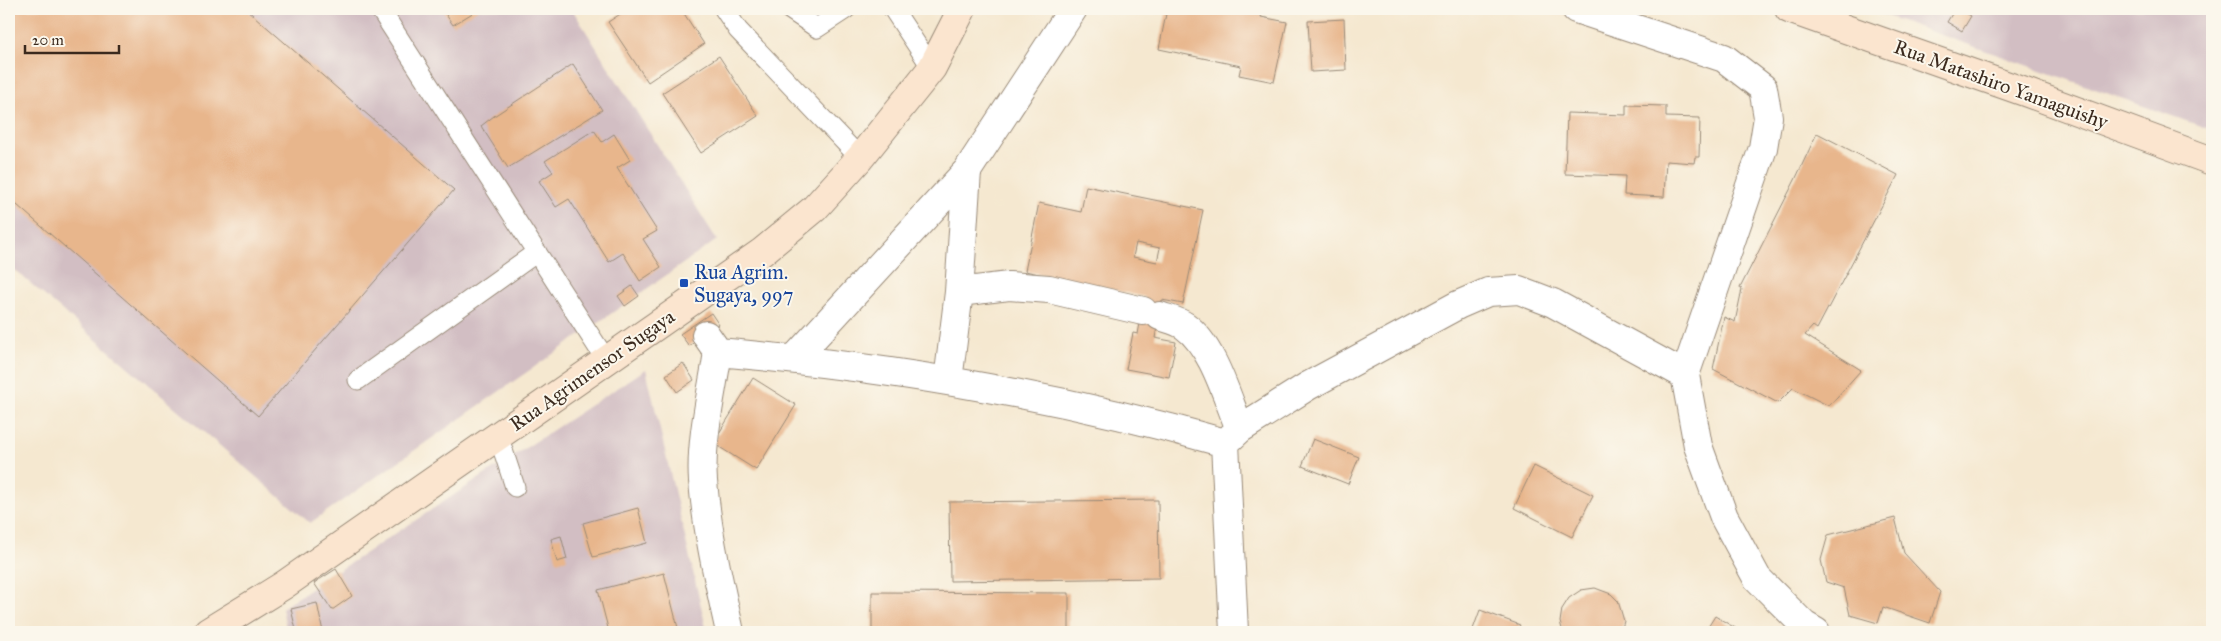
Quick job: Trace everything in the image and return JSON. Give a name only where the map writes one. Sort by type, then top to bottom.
[{"type":"main road","name":"Rua Agrimensor Sugaya","points":[[208,632],[284,585],[606,360],[701,329],[762,252],[806,215],[860,158],[932,68],[962,9]]},
{"type":"main road","name":"Rua Matashiro Yamaguishy","points":[[1789,9],[2025,92],[2212,161]]},
{"type":"street","points":[[794,359],[967,171],[1073,9]]},
{"type":"street","points":[[1576,9],[1724,58],[1763,88],[1768,117],[1763,148],[1685,375],[1698,446],[1724,517],[1757,578],[1804,626],[1816,632]]},
{"type":"street","points":[[948,381],[959,292],[967,171]]},
{"type":"street","points":[[959,292],[1009,286],[1050,289],[1151,313],[1183,324],[1202,344],[1213,364],[1233,436],[1234,632]]},
{"type":"street","points":[[730,632],[714,562],[703,480],[706,424],[701,329],[794,359],[948,381],[1141,420],[1233,436],[1308,386],[1458,305],[1488,292],[1518,290],[1553,303],[1685,375]]},
{"type":"lane","points":[[380,9],[606,360]]},
{"type":"lane","points":[[724,9],[738,30],[860,158]]},
{"type":"lane","points":[[789,9],[817,28],[846,9]]},
{"type":"lane","points":[[893,9],[932,68]]},
{"type":"lane","points":[[358,380],[537,252]]},
{"type":"lane","points":[[498,435],[514,487]]},
{"type":"shaded area","points":[[9,9],[572,9],[717,240],[310,523],[9,265]]},
{"type":"shaded area","points":[[1867,9],[2212,9],[2212,130]]},
{"type":"shaded area","points":[[646,369],[707,632],[287,632],[282,608]]},
{"type":"building","points":[[9,9],[246,9],[454,190],[258,416],[9,198]]},
{"type":"building","points":[[442,9],[479,9],[453,25]]},
{"type":"building","points":[[628,9],[681,9],[704,44],[648,82],[608,22]]},
{"type":"building","points":[[1167,9],[1263,9],[1261,17],[1287,22],[1274,82],[1239,75],[1241,66],[1159,49]]},
{"type":"building","points":[[1955,9],[1959,9],[1971,16],[1962,31],[1947,22]]},
{"type":"building","points":[[1344,19],[1346,70],[1311,72],[1308,21]]},
{"type":"building","points":[[719,56],[758,116],[701,153],[662,93]]},
{"type":"building","points":[[573,64],[602,110],[508,168],[481,126]]},
{"type":"building","points":[[1626,105],[1666,106],[1666,117],[1700,118],[1699,157],[1695,157],[1694,163],[1666,161],[1664,197],[1624,195],[1625,176],[1565,174],[1567,113],[1626,115]]},
{"type":"building","points":[[594,130],[602,142],[614,134],[630,160],[617,168],[657,231],[643,239],[661,267],[640,281],[623,253],[609,262],[569,199],[556,207],[539,181],[553,172],[545,161]]},
{"type":"building","points":[[1817,133],[1898,175],[1817,329],[1813,326],[1805,335],[1861,370],[1829,406],[1793,388],[1778,403],[1713,369],[1724,317],[1735,322],[1742,289],[1740,288]]},
{"type":"building","points":[[1086,186],[1203,210],[1183,304],[1162,300],[1155,338],[1176,342],[1169,377],[1126,369],[1133,333],[1138,334],[1145,297],[1025,271],[1039,203],[1081,212]],"holes":[[[1136,243],[1160,248],[1157,262],[1133,257]]]},
{"type":"building","points":[[632,286],[639,296],[625,306],[618,296]]},
{"type":"building","points":[[711,313],[719,325],[689,346],[680,334]]},
{"type":"building","points":[[683,363],[694,380],[677,392],[666,375]]},
{"type":"building","points":[[753,378],[796,405],[756,470],[713,443]]},
{"type":"building","points":[[1313,439],[1359,457],[1348,484],[1302,466]]},
{"type":"building","points":[[1534,466],[1593,495],[1572,537],[1514,508]]},
{"type":"building","points":[[1158,500],[1159,578],[950,581],[949,502]]},
{"type":"building","points":[[638,508],[647,543],[593,557],[583,523]]},
{"type":"building","points":[[1895,518],[1904,553],[1940,592],[1930,623],[1883,607],[1878,623],[1850,615],[1844,588],[1826,582],[1821,560],[1828,535]]},
{"type":"building","points":[[561,536],[567,559],[557,562],[551,539]]},
{"type":"building","points":[[336,569],[352,596],[332,610],[314,583]]},
{"type":"building","points":[[664,573],[679,632],[609,632],[598,590]]},
{"type":"building","points":[[1595,588],[1611,594],[1618,601],[1624,621],[1621,632],[1563,632],[1560,622],[1562,609],[1569,598],[1581,590]]},
{"type":"building","points":[[872,592],[1069,593],[1069,630],[1063,630],[1063,632],[872,632]]},
{"type":"building","points":[[317,603],[323,632],[288,632],[296,630],[291,609]]},
{"type":"building","points":[[1480,610],[1520,625],[1517,632],[1472,632]]},
{"type":"building","points":[[1715,616],[1742,632],[1705,632]]},
{"type":"place","name":"Rua Agrim. Sugaya, 997","points":[[684,283]]}]
